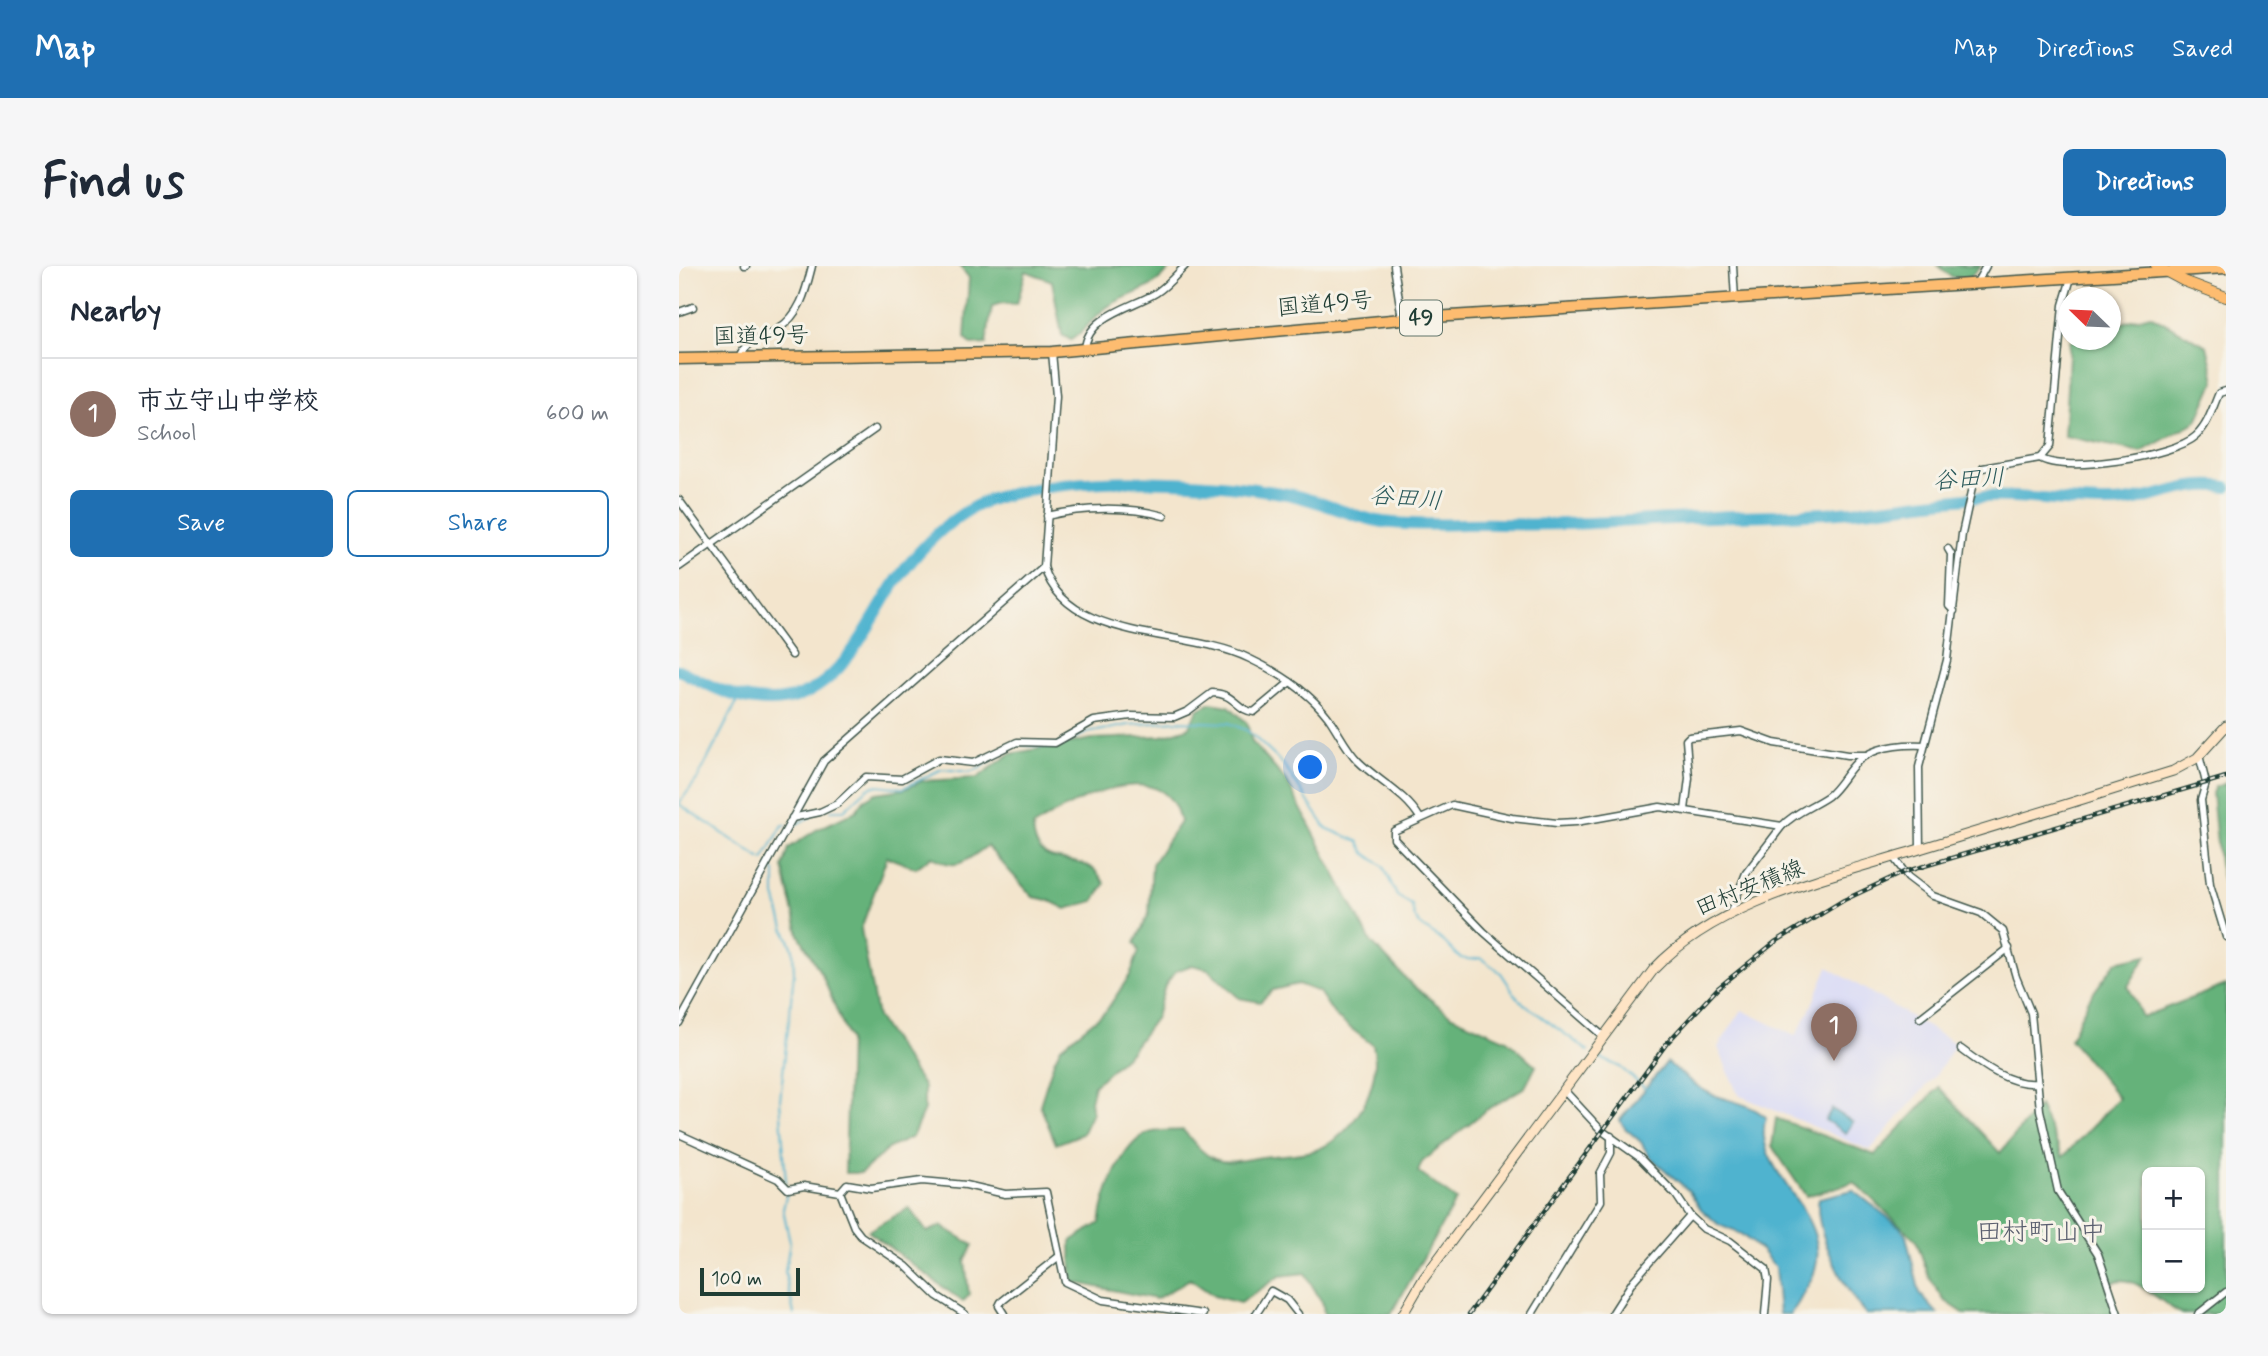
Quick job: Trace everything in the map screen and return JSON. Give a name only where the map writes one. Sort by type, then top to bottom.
[{"type":"highway","name":"国道49号","points":[[679,359],[1052,352],[1402,319],[2071,278],[2165,269],[2226,268]]},
{"type":"main road","points":[[2165,269],[2226,298]]},
{"type":"main road","name":"田村安積線","points":[[1403,1314],[1424,1278],[1604,1037],[1667,956],[1696,932],[1730,913],[1894,858],[2173,771],[2199,755],[2226,726]]},
{"type":"street","points":[[740,358],[745,347],[779,328],[798,307],[807,293],[812,266]]},
{"type":"street","points":[[1085,349],[1086,341],[1099,324],[1157,293],[1185,266]]},
{"type":"street","points":[[1394,266],[1402,319]]},
{"type":"street","points":[[1733,266],[1735,299]]},
{"type":"street","points":[[1976,284],[1986,266]]},
{"type":"street","points":[[2040,458],[2052,440],[2063,305],[2071,278]]},
{"type":"street","points":[[679,313],[693,307]]},
{"type":"street","points":[[1052,352],[1056,396],[1044,567],[1061,597],[1090,618],[1230,650],[1290,682],[1318,705],[1356,760],[1408,802],[1420,818]]},
{"type":"street","points":[[1983,468],[2040,458],[2050,464],[2082,464],[2145,458],[2193,438],[2206,424],[2219,393],[2226,391]]},
{"type":"street","points":[[679,567],[875,429]]},
{"type":"street","points":[[1920,850],[1918,778],[1924,744],[1947,660],[1962,534],[1975,474]]},
{"type":"street","points":[[679,500],[792,655]]},
{"type":"street","points":[[1048,514],[1104,509],[1145,511],[1164,516]]},
{"type":"street","points":[[1948,548],[1951,554],[1949,606],[1954,611]]},
{"type":"street","points":[[679,1023],[681,1012],[827,758],[1044,567]]},
{"type":"street","points":[[792,818],[820,813],[837,804],[866,777],[902,779],[939,759],[972,763],[1017,742],[1055,743],[1094,721],[1131,716],[1174,717],[1188,711],[1212,693],[1232,696],[1245,710],[1254,712],[1290,682]]},
{"type":"street","points":[[1685,810],[1689,778],[1686,740],[1689,737],[1741,731],[1775,743],[1839,754],[1867,755]]},
{"type":"street","points":[[1730,913],[1746,873],[1791,817],[1833,791],[1855,764],[1867,755],[1887,747],[1924,744]]},
{"type":"street","points":[[2199,755],[2206,783],[2201,800],[2210,884],[2226,937]]},
{"type":"street","points":[[1604,1037],[1484,932],[1394,839],[1394,831],[1452,805],[1519,819],[1557,822],[1576,822],[1650,807],[1782,826]]},
{"type":"street","points":[[1894,858],[1908,877],[1933,896],[1989,918],[2003,931],[2020,990],[2031,1013],[2040,1110],[2058,1191],[2098,1254],[2118,1314]]},
{"type":"street","points":[[1920,1018],[2009,948]]},
{"type":"street","points":[[1961,1049],[1981,1065],[2012,1079],[2028,1084],[2038,1083]]},
{"type":"street","points":[[1564,1090],[1601,1130],[1639,1157],[1673,1191],[1690,1216],[1704,1229],[1753,1257],[1766,1269],[1765,1314]]},
{"type":"street","points":[[679,1134],[778,1179],[786,1189],[804,1186],[840,1192]]},
{"type":"street","points":[[1532,1314],[1601,1201],[1600,1174],[1611,1153],[1611,1136]]},
{"type":"street","points":[[840,1192],[847,1184],[871,1188],[915,1181],[966,1185],[1005,1195],[1045,1192],[1065,1282],[1103,1300],[1203,1314]]},
{"type":"street","points":[[840,1192],[853,1227],[861,1236],[906,1266],[932,1292],[965,1314]]},
{"type":"street","points":[[1612,1314],[1633,1281],[1690,1216]]},
{"type":"street","points":[[1004,1314],[999,1306],[1001,1302],[1058,1257]]},
{"type":"street","points":[[1257,1314],[1272,1291],[1287,1300],[1298,1314]]},
{"type":"street","points":[[2198,1314],[2226,1292]]},
{"type":"shaded area","points":[[1828,967],[1956,1044],[1935,1076],[1870,1150],[1738,1095],[1718,1047],[1742,1010],[1795,1036],[1808,1014]]},
{"type":"green space","points":[[960,266],[1171,266],[1166,274],[1152,285],[1106,308],[1071,340],[1062,335],[1052,281],[1026,271],[1017,304],[1002,303],[992,306],[986,344],[972,345],[965,338],[969,278]]},
{"type":"green space","points":[[1938,266],[1981,266],[1969,278],[1952,277]]},
{"type":"green space","points":[[2150,315],[2207,346],[2215,380],[2197,421],[2141,452],[2064,436],[2069,350],[2121,350],[2121,323]]},
{"type":"green space","points":[[1211,703],[1229,706],[1247,723],[1252,742],[1287,782],[1371,942],[1412,985],[1452,1016],[1507,1040],[1536,1066],[1525,1087],[1486,1110],[1422,1162],[1418,1172],[1456,1200],[1391,1314],[1324,1314],[1323,1304],[1305,1273],[1280,1276],[1240,1303],[1214,1296],[1190,1279],[1156,1299],[1072,1282],[1071,1241],[1100,1223],[1115,1172],[1139,1139],[1153,1132],[1183,1130],[1205,1153],[1226,1162],[1316,1150],[1342,1134],[1353,1121],[1363,1107],[1374,1076],[1373,1045],[1336,1017],[1319,992],[1298,984],[1273,990],[1260,1002],[1239,998],[1208,969],[1192,965],[1176,971],[1165,985],[1156,1017],[1130,1052],[1094,1085],[1090,1101],[1092,1113],[1082,1134],[1056,1144],[1040,1105],[1054,1061],[1061,1047],[1106,1011],[1130,975],[1139,951],[1135,943],[1149,914],[1152,864],[1180,822],[1171,800],[1156,789],[1137,785],[1115,788],[1069,806],[1033,827],[1035,839],[1044,854],[1088,866],[1097,872],[1105,884],[1094,901],[1066,909],[1048,900],[1033,897],[987,846],[967,860],[954,864],[932,856],[916,868],[887,857],[861,929],[877,1017],[924,1087],[924,1110],[912,1137],[889,1148],[861,1173],[845,1173],[849,1040],[823,977],[799,935],[783,867],[789,848],[816,830],[856,811],[864,800],[876,793],[905,789],[922,781],[977,778],[1010,754],[1092,739],[1162,736],[1188,728],[1199,709]]},
{"type":"green space","points":[[2226,783],[2226,894],[2219,864],[2212,793],[2215,787]]},
{"type":"green space","points":[[2147,955],[2128,986],[2142,1017],[2226,985],[2226,1314],[2182,1314],[2150,1293],[2205,1293],[2205,1167],[2142,1167],[2142,1288],[2124,1280],[2115,1281],[2107,1287],[2115,1314],[1965,1314],[1944,1300],[1929,1277],[1916,1240],[1854,1182],[1806,1196],[1772,1146],[1776,1118],[1875,1155],[1939,1087],[2000,1153],[2039,1106],[2063,1157],[2119,1098],[2070,1039],[2089,999],[2116,962]]},
{"type":"green space","points":[[909,1208],[927,1232],[941,1226],[973,1245],[965,1261],[969,1295],[963,1302],[868,1231]]},
{"type":"water","points":[[1667,1062],[1703,1090],[1752,1108],[1766,1117],[1764,1138],[1770,1158],[1808,1219],[1816,1241],[1817,1263],[1799,1302],[1789,1314],[1779,1314],[1775,1268],[1762,1251],[1741,1234],[1719,1225],[1701,1209],[1689,1191],[1649,1156],[1641,1142],[1620,1120]]},
{"type":"water","points":[[1832,1109],[1853,1122],[1846,1133],[1825,1120]]},
{"type":"water","points":[[1853,1190],[1900,1227],[1906,1236],[1920,1294],[1938,1314],[1866,1314],[1849,1291],[1832,1259],[1818,1211],[1819,1198]]},
{"type":"waterway","name":"谷田川","points":[[679,670],[736,696],[756,700],[783,700],[806,693],[826,681],[843,664],[897,580],[941,530],[968,510],[998,497],[1066,485],[1142,481],[1218,485],[1287,494],[1371,520],[1426,525],[1571,524],[1802,514],[1997,496],[2112,503],[2197,486],[2226,487]]},
{"type":"waterway","points":[[680,802],[698,778],[740,696]]},
{"type":"waterway","points":[[1022,745],[1053,747],[1087,733],[1129,725],[1177,721],[1229,723],[1248,731],[1283,764],[1326,828],[1359,842],[1365,853],[1383,866],[1397,896],[1412,905],[1415,917],[1421,925],[1460,958],[1481,958],[1501,973],[1519,1000],[1588,1051]]},
{"type":"waterway","points":[[831,810],[844,810],[868,788],[878,785],[903,788],[942,769],[969,772],[981,768],[998,755]]},
{"type":"waterway","points":[[679,804],[761,859]]},
{"type":"waterway","points":[[792,826],[812,816]]},
{"type":"waterway","points":[[763,860],[783,825],[787,825]]},
{"type":"waterway","points":[[769,864],[775,872],[775,896],[793,949],[794,973],[780,1100],[786,1183]]},
{"type":"waterway","points":[[1596,1056],[1620,1067],[1646,1089]]},
{"type":"waterway","points":[[787,1192],[783,1209],[790,1242],[785,1272],[794,1314]]},
{"type":"railway","points":[[1469,1314],[1667,1043],[1718,988],[1775,942],[1844,900],[1904,872],[2226,777]]},
{"type":"place","name":"市立守山中学校","points":[[1834,1061]]},
{"type":"district","name":"田村町山中","points":[[2041,1233]]}]
